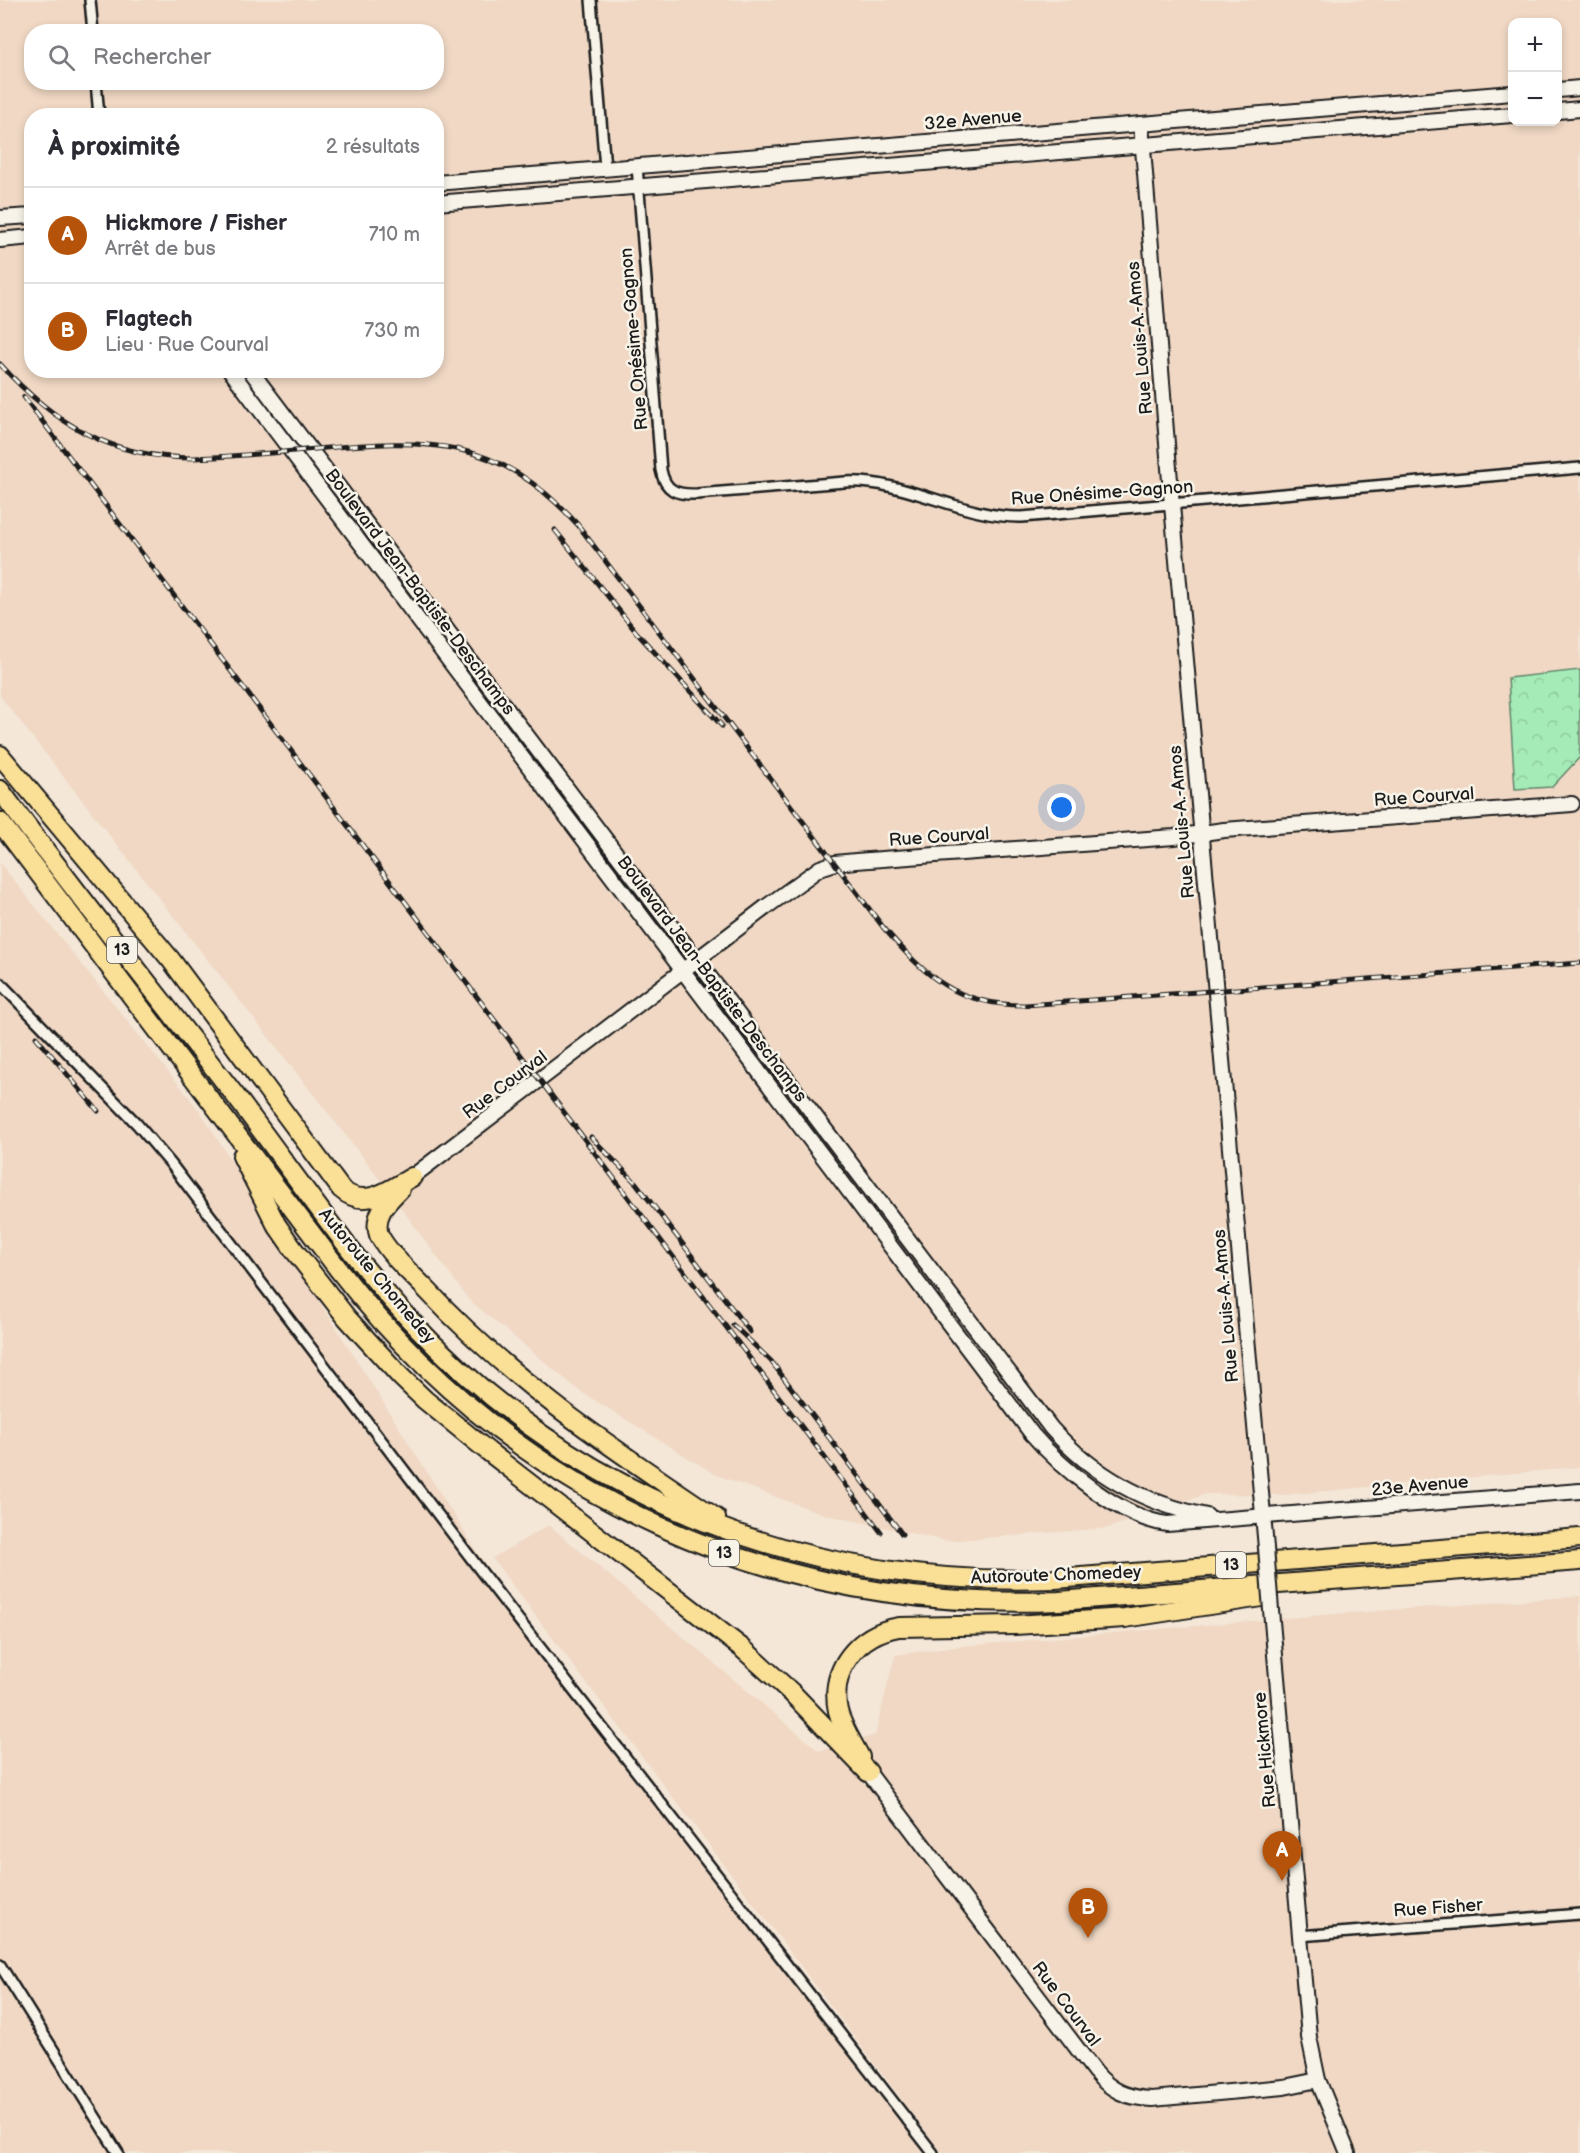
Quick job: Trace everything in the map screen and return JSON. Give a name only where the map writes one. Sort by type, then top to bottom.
[{"type":"highway","points":[[0,755],[171,960],[341,1189],[351,1197],[366,1199],[382,1194],[412,1177]]},
{"type":"highway","name":"Autoroute Chomedey","points":[[0,790],[346,1243],[381,1287],[420,1330],[493,1397],[572,1454],[657,1501],[742,1536],[795,1552],[883,1570],[945,1578],[1017,1580],[1077,1578],[1580,1538]]},
{"type":"highway","name":"Autoroute Chomedey","points":[[0,822],[222,1117],[363,1300],[401,1343],[439,1380],[498,1429],[566,1476],[640,1517],[713,1549],[786,1573],[862,1590],[977,1602],[1059,1601],[1580,1561]]},
{"type":"highway","points":[[222,1117],[276,1224],[347,1318],[401,1377],[425,1400],[489,1452],[742,1648],[792,1693],[868,1772]]},
{"type":"highway","points":[[412,1177],[381,1210],[377,1226],[382,1241],[416,1280],[480,1344],[555,1407],[601,1441],[742,1536]]},
{"type":"highway","points":[[868,1772],[841,1719],[837,1702],[838,1684],[843,1666],[853,1652],[865,1640],[881,1632],[899,1627],[1023,1624],[1145,1616],[1395,1575]]},
{"type":"street","points":[[90,0],[92,24]]},
{"type":"street","points":[[591,0],[605,168]]},
{"type":"street","points":[[1562,90],[1580,88]]},
{"type":"street","points":[[97,90],[98,108]]},
{"type":"street","name":"32e Avenue","points":[[444,182],[1508,93]]},
{"type":"street","points":[[1562,111],[1580,109]]},
{"type":"street","points":[[444,202],[1508,115]]},
{"type":"street","name":"Rue Louis-A.-Amos","points":[[1141,124],[1172,505],[1263,1517]]},
{"type":"street","name":"Rue Onésime-Gagnon","points":[[637,166],[661,470],[667,486],[673,492],[690,494],[836,482],[868,482],[978,513],[1013,518],[1580,468]]},
{"type":"street","points":[[0,218],[24,216]]},
{"type":"street","points":[[0,240],[24,238]]},
{"type":"street","name":"Boulevard Jean-Baptiste-Deschamps","points":[[236,378],[1032,1434],[1073,1475],[1095,1491],[1148,1519],[1167,1524],[1263,1517]]},
{"type":"street","name":"Boulevard Jean-Baptiste-Deschamps","points":[[256,378],[1042,1418],[1091,1466],[1126,1489],[1169,1507],[1223,1519]]},
{"type":"street","points":[[274,429],[287,419]]},
{"type":"street","name":"Rue Courval","points":[[412,1177],[804,879],[826,866],[856,861],[1202,834],[1224,830],[1572,804]]},
{"type":"street","points":[[577,830],[590,821]]},
{"type":"street","points":[[0,983],[137,1124],[171,1164],[493,1587],[933,2153]]},
{"type":"street","name":"23e Avenue","points":[[1263,1517],[1580,1491]]},
{"type":"street","name":"Rue Hickmore","points":[[1263,1517],[1308,2030],[1318,2080],[1348,2153]]},
{"type":"street","name":"Rue Courval","points":[[868,1772],[1109,2087],[1130,2097],[1152,2099],[1284,2087],[1318,2080]]},
{"type":"street","name":"Rue Fisher","points":[[1299,1936],[1580,1914]]},
{"type":"street","points":[[0,1965],[118,2153]]},
{"type":"shaded area","points":[[0,0],[1580,0],[1580,1467],[1284,1495],[1206,1494],[1108,1528],[946,1541],[823,1514],[716,1475],[581,1392],[469,1300],[372,1169],[0,696]]},
{"type":"shaded area","points":[[0,863],[200,1111],[562,1687],[924,2153],[0,2153]]},
{"type":"shaded area","points":[[549,1525],[819,1751],[875,1735],[895,1655],[962,1646],[1309,1616],[1580,1596],[1580,2153],[942,2153],[492,1558]]},
{"type":"green space","points":[[1580,670],[1580,757],[1552,787],[1515,789],[1508,678]]},
{"type":"railway","points":[[0,364],[41,404],[63,420],[86,434],[136,452],[194,458],[356,445],[427,445],[459,449],[489,459],[519,474],[548,496],[578,525],[883,927],[929,974],[962,994],[1002,1004],[1026,1005],[1580,963]]},
{"type":"railway","points":[[24,397],[881,1532]]},
{"type":"railway","points":[[555,530],[637,633],[722,726]]},
{"type":"railway","points":[[36,1037],[98,1111]]},
{"type":"railway","points":[[591,1137],[636,1183],[750,1332]]},
{"type":"railway","points":[[733,1325],[771,1361],[902,1534]]},
{"type":"place","name":"Hickmore / Fisher","points":[[1282,1881]]},
{"type":"place","name":"Flagtech","points":[[1088,1938]]}]
